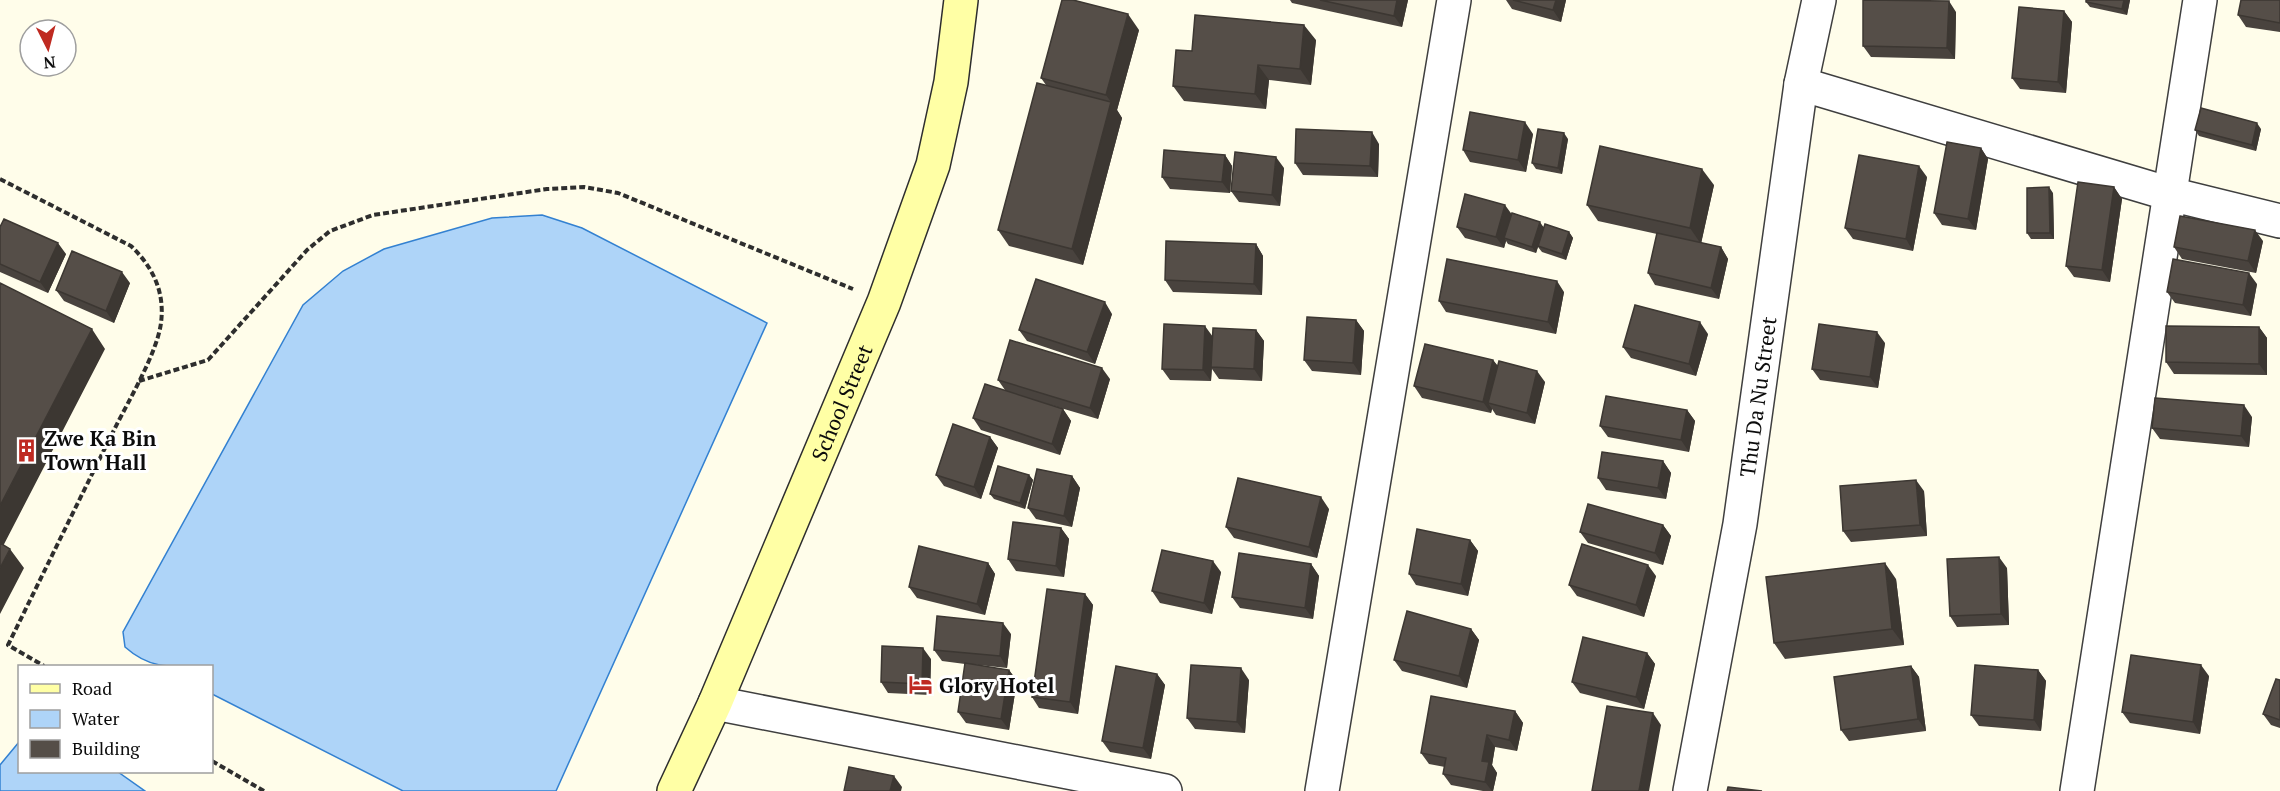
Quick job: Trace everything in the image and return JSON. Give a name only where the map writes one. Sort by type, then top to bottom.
[{"type":"street","name":"School Street","points":[[674,791],[715,703],[884,302],[933,165],[951,82],[961,0]]},
{"type":"street","points":[[1322,791],[1454,0]]},
{"type":"street","name":"Thu Da Nu Street","points":[[1690,791],[1740,524],[1801,84],[1820,0]]},
{"type":"street","points":[[2077,791],[2200,0]]},
{"type":"street","points":[[1801,84],[2170,194],[2280,221]]},
{"type":"street","points":[[715,703],[1165,791]]},
{"type":"path","points":[[0,179],[131,246],[146,261],[155,277],[161,299],[161,324],[139,381],[8,645],[42,665]]},
{"type":"path","points":[[139,381],[208,360],[307,250],[330,231],[373,215],[547,189],[584,187],[618,193],[884,302]]},
{"type":"path","points":[[213,762],[264,791]]},
{"type":"water","points":[[542,215],[582,228],[767,323],[556,791],[403,791],[213,695],[213,665],[160,665],[145,661],[125,647],[123,632],[303,305],[343,271],[384,249],[492,218]]},
{"type":"water","points":[[18,743],[18,773],[119,773],[145,791],[0,791],[0,765]]},
{"type":"building","points":[[1062,0],[1073,0],[1128,14],[1106,95],[1041,78]]},
{"type":"building","points":[[1320,0],[1397,0],[1394,16]]},
{"type":"building","points":[[1513,0],[1556,0],[1553,10]]},
{"type":"building","points":[[1863,0],[1949,1],[1947,48],[1863,46]]},
{"type":"building","points":[[2086,0],[2124,0],[2122,9],[2086,2]]},
{"type":"building","points":[[2241,0],[2280,0],[2280,23],[2238,15]]},
{"type":"building","points":[[2019,7],[2064,11],[2058,82],[2012,78]]},
{"type":"building","points":[[1195,15],[1304,25],[1300,69],[1258,65],[1255,94],[1173,86],[1176,50],[1192,51]]},
{"type":"building","points":[[1037,83],[1111,102],[1072,249],[998,230]]},
{"type":"building","points":[[2201,108],[2257,123],[2252,145],[2195,130]]},
{"type":"building","points":[[1470,112],[1525,122],[1518,160],[1463,150]]},
{"type":"building","points":[[1296,129],[1372,132],[1370,166],[1295,163]]},
{"type":"building","points":[[1538,129],[1564,133],[1558,168],[1532,163]]},
{"type":"building","points":[[1947,142],[1981,148],[1968,219],[1934,213]]},
{"type":"building","points":[[1600,146],[1702,169],[1690,228],[1587,205]]},
{"type":"building","points":[[1164,150],[1225,155],[1222,182],[1162,177]]},
{"type":"building","points":[[1235,152],[1276,157],[1272,195],[1231,191]]},
{"type":"building","points":[[1859,155],[1919,166],[1906,239],[1845,228]]},
{"type":"building","points":[[2078,182],[2114,187],[2102,270],[2066,266]]},
{"type":"building","points":[[2049,187],[2050,233],[2027,233],[2027,188]]},
{"type":"building","points":[[1465,194],[1505,205],[1496,237],[1457,227]]},
{"type":"building","points":[[1512,213],[1540,222],[1532,247],[1504,238]]},
{"type":"building","points":[[2180,216],[2255,230],[2248,261],[2174,247]]},
{"type":"building","points":[[4,219],[58,243],[40,282],[0,264],[0,227]]},
{"type":"building","points":[[1545,224],[1569,232],[1562,254],[1538,246]]},
{"type":"building","points":[[1657,233],[1721,247],[1711,288],[1648,273]]},
{"type":"building","points":[[1166,241],[1256,244],[1254,284],[1165,280]]},
{"type":"building","points":[[72,251],[122,272],[106,311],[56,290]]},
{"type":"building","points":[[1447,259],[1557,281],[1548,322],[1439,301]]},
{"type":"building","points":[[2173,259],[2249,273],[2243,305],[2167,292]]},
{"type":"building","points":[[1036,279],[1105,302],[1087,352],[1019,330]]},
{"type":"building","name":"Zwe Ka Bin Town Hall","points":[[0,283],[92,329],[0,506]]},
{"type":"building","points":[[1635,305],[1700,322],[1689,364],[1623,347]]},
{"type":"building","points":[[1307,317],[1356,320],[1353,363],[1304,360]]},
{"type":"building","points":[[1164,324],[1205,326],[1203,370],[1162,369]]},
{"type":"building","points":[[1819,324],[1877,332],[1870,377],[1812,369]]},
{"type":"building","points":[[2166,326],[2259,327],[2259,364],[2166,362]]},
{"type":"building","points":[[1213,328],[1256,330],[1254,369],[1211,367]]},
{"type":"building","points":[[1010,340],[1102,368],[1090,408],[998,380]]},
{"type":"building","points":[[1425,344],[1493,360],[1483,402],[1414,386]]},
{"type":"building","points":[[1499,361],[1537,371],[1527,413],[1488,403]]},
{"type":"building","points":[[985,384],[1063,409],[1052,444],[973,418]]},
{"type":"building","points":[[1606,396],[1687,410],[1681,440],[1600,426]]},
{"type":"building","points":[[2155,398],[2244,405],[2241,436],[2152,428]]},
{"type":"building","points":[[953,424],[990,437],[974,487],[936,475]]},
{"type":"building","points":[[1602,452],[1663,461],[1658,488],[1598,478]]},
{"type":"building","points":[[998,466],[1029,475],[1020,503],[990,494]]},
{"type":"building","points":[[1037,469],[1072,476],[1064,516],[1028,508]]},
{"type":"building","points":[[1238,478],[1321,497],[1309,547],[1226,527]]},
{"type":"building","points":[[1916,480],[1920,525],[1843,531],[1840,486]]},
{"type":"building","points":[[1588,504],[1663,525],[1655,553],[1580,532]]},
{"type":"building","points":[[1013,522],[1061,528],[1056,566],[1008,559]]},
{"type":"building","points":[[1417,529],[1470,540],[1461,584],[1409,574]]},
{"type":"building","points":[[0,543],[10,549],[0,568]]},
{"type":"building","points":[[1582,544],[1648,565],[1636,605],[1569,585]]},
{"type":"building","points":[[919,546],[988,563],[977,604],[909,587]]},
{"type":"building","points":[[1162,550],[1213,561],[1204,603],[1152,591]]},
{"type":"building","points":[[1239,553],[1311,564],[1305,608],[1232,597]]},
{"type":"building","points":[[1999,557],[2001,614],[1950,616],[1947,559]]},
{"type":"building","points":[[1885,563],[1892,629],[1774,643],[1766,577]]},
{"type":"building","points":[[1047,589],[1085,594],[1070,702],[1032,697]]},
{"type":"building","points":[[1407,611],[1471,629],[1459,676],[1394,660]]},
{"type":"building","points":[[937,616],[1003,623],[1000,656],[934,650]]},
{"type":"building","points":[[1583,637],[1647,653],[1636,697],[1572,682]]},
{"type":"building","points":[[882,646],[923,648],[922,684],[881,682]]},
{"type":"building","points":[[2131,655],[2201,665],[2193,722],[2122,712]]},
{"type":"building","points":[[965,663],[1009,670],[1001,719],[958,712]]},
{"type":"building","points":[[1191,665],[1241,668],[1237,722],[1187,718]]},
{"type":"building","points":[[1975,665],[2038,670],[2034,720],[1971,715]]},
{"type":"building","points":[[1116,666],[1157,674],[1143,748],[1102,741]]},
{"type":"building","points":[[1911,666],[1918,719],[1841,730],[1834,677]]},
{"type":"building","points":[[2276,679],[2280,680],[2280,720],[2263,714]]},
{"type":"building","points":[[1431,696],[1515,711],[1509,740],[1487,735],[1482,761],[1489,762],[1485,782],[1443,774],[1446,758],[1421,753]]},
{"type":"building","points":[[1607,706],[1653,713],[1639,791],[1592,791]]},
{"type":"building","points":[[849,767],[894,776],[890,791],[844,791]]},
{"type":"building","points":[[1728,787],[1762,791],[1727,791]]},
{"type":"place","name":"Zwe Ka Bin Town Hall","points":[[26,450]]},
{"type":"place","name":"Glory Hotel","points":[[921,685]]}]
